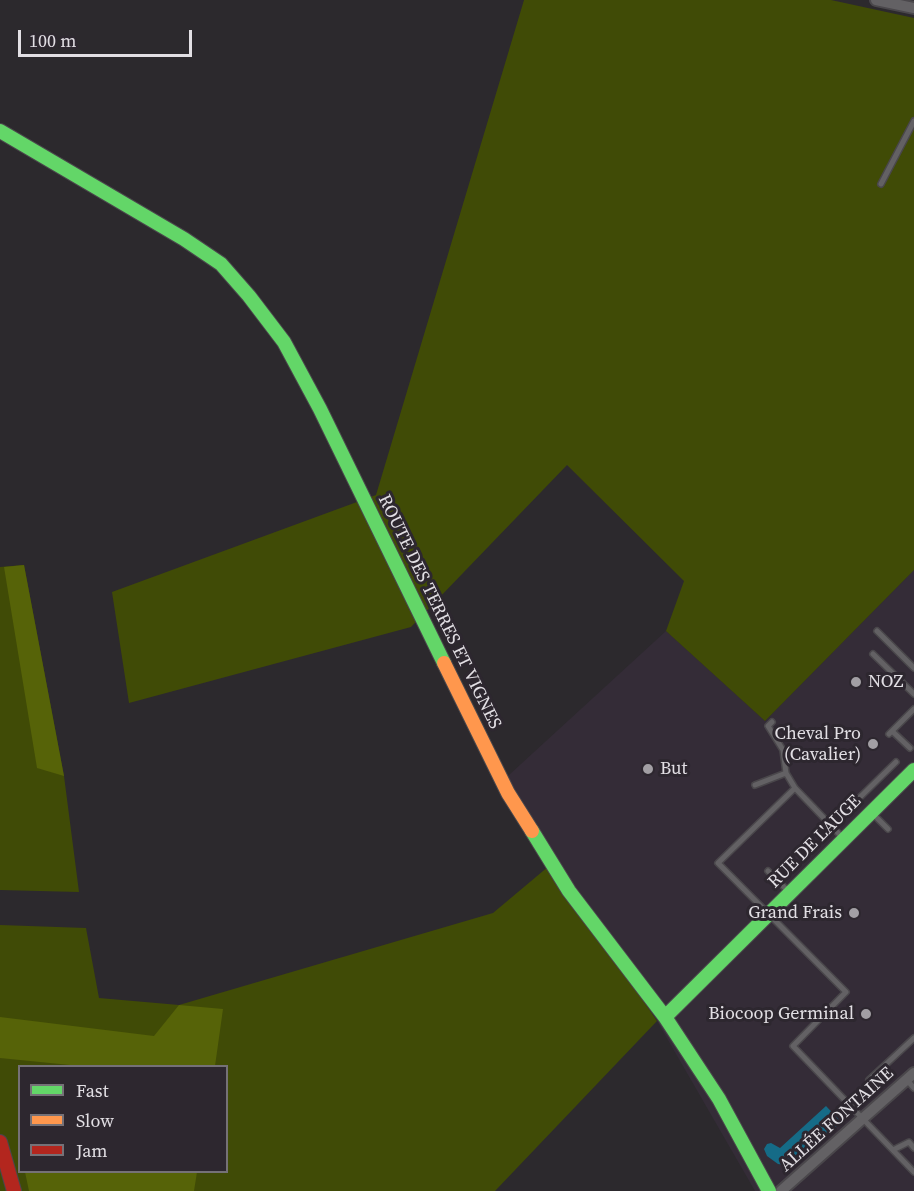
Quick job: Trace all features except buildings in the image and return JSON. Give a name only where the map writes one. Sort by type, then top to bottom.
[{"type":"street","points":[[876,0],[914,8]]},
{"type":"street","name":"ROUTE DES TERRES ET VIGNES","points":[[0,130],[184,239],[221,264],[284,342],[320,408],[508,793],[557,873],[665,1017],[724,1109],[769,1191]]},
{"type":"street","name":"RUE DE L'AUGE","points":[[665,1017],[913,773]]},
{"type":"street","name":"ALLÉE FONTAINE","points":[[781,1191],[912,1080]]},
{"type":"street","points":[[0,1142],[14,1191]]},
{"type":"lane","points":[[881,184],[914,121]]},
{"type":"lane","points":[[877,632],[914,668]]},
{"type":"lane","points":[[873,654],[914,694]]},
{"type":"lane","points":[[910,748],[891,732],[914,709]]},
{"type":"lane","points":[[772,722],[768,726],[783,750],[786,773],[795,788],[844,839]]},
{"type":"lane","points":[[850,807],[896,762]]},
{"type":"lane","points":[[755,785],[786,773]]},
{"type":"lane","points":[[795,788],[718,863],[846,992],[793,1046],[914,1172]]},
{"type":"lane","points":[[866,791],[888,829]]},
{"type":"lane","points":[[768,872],[790,893]]},
{"type":"lane","points":[[869,1080],[914,1039]]},
{"type":"lane","points":[[893,1150],[909,1142],[914,1148]]},
{"type":"shaded area","points":[[914,570],[914,1191],[755,1191],[657,1021],[497,786],[666,631],[765,721]]},
{"type":"green space","points":[[524,0],[831,0],[914,18],[914,570],[765,721],[666,631],[684,581],[567,465],[411,627],[129,703],[112,592],[376,495]]},
{"type":"green space","points":[[24,565],[64,776],[79,892],[0,890],[0,567]]},
{"type":"green space","points":[[24,565],[64,776],[37,768],[4,567]]},
{"type":"green space","points":[[549,866],[557,873],[657,1021],[495,1191],[0,1191],[0,925],[86,928],[99,998],[179,1005],[493,913]]},
{"type":"green space","points":[[179,1005],[223,1009],[215,1065],[70,1065],[0,1058],[0,1017],[154,1036]]},
{"type":"green space","points":[[25,1173],[197,1173],[194,1191],[29,1191]]},
{"type":"water","points":[[826,1106],[841,1122],[796,1163],[791,1166],[778,1164],[767,1156],[764,1149],[767,1144],[771,1143],[780,1148]]},
{"type":"traffic: fast","points":[[0,131],[184,239],[221,264],[249,296],[284,342],[320,409],[444,663]]},
{"type":"traffic: fast","points":[[665,1017],[914,770]]},
{"type":"traffic: fast","points":[[532,831],[569,891],[665,1017],[719,1099],[769,1191]]},
{"type":"traffic: slow","points":[[444,663],[508,793],[532,831]]},
{"type":"traffic: jam","points":[[0,1142],[14,1191]]},
{"type":"place","name":"NOZ","points":[[856,682]]},
{"type":"place","name":"Cheval Pro (Cavalier)","points":[[873,744]]},
{"type":"place","name":"But","points":[[648,769]]},
{"type":"place","name":"Grand Frais","points":[[854,913]]},
{"type":"place","name":"Biocoop Germinal","points":[[866,1014]]}]
